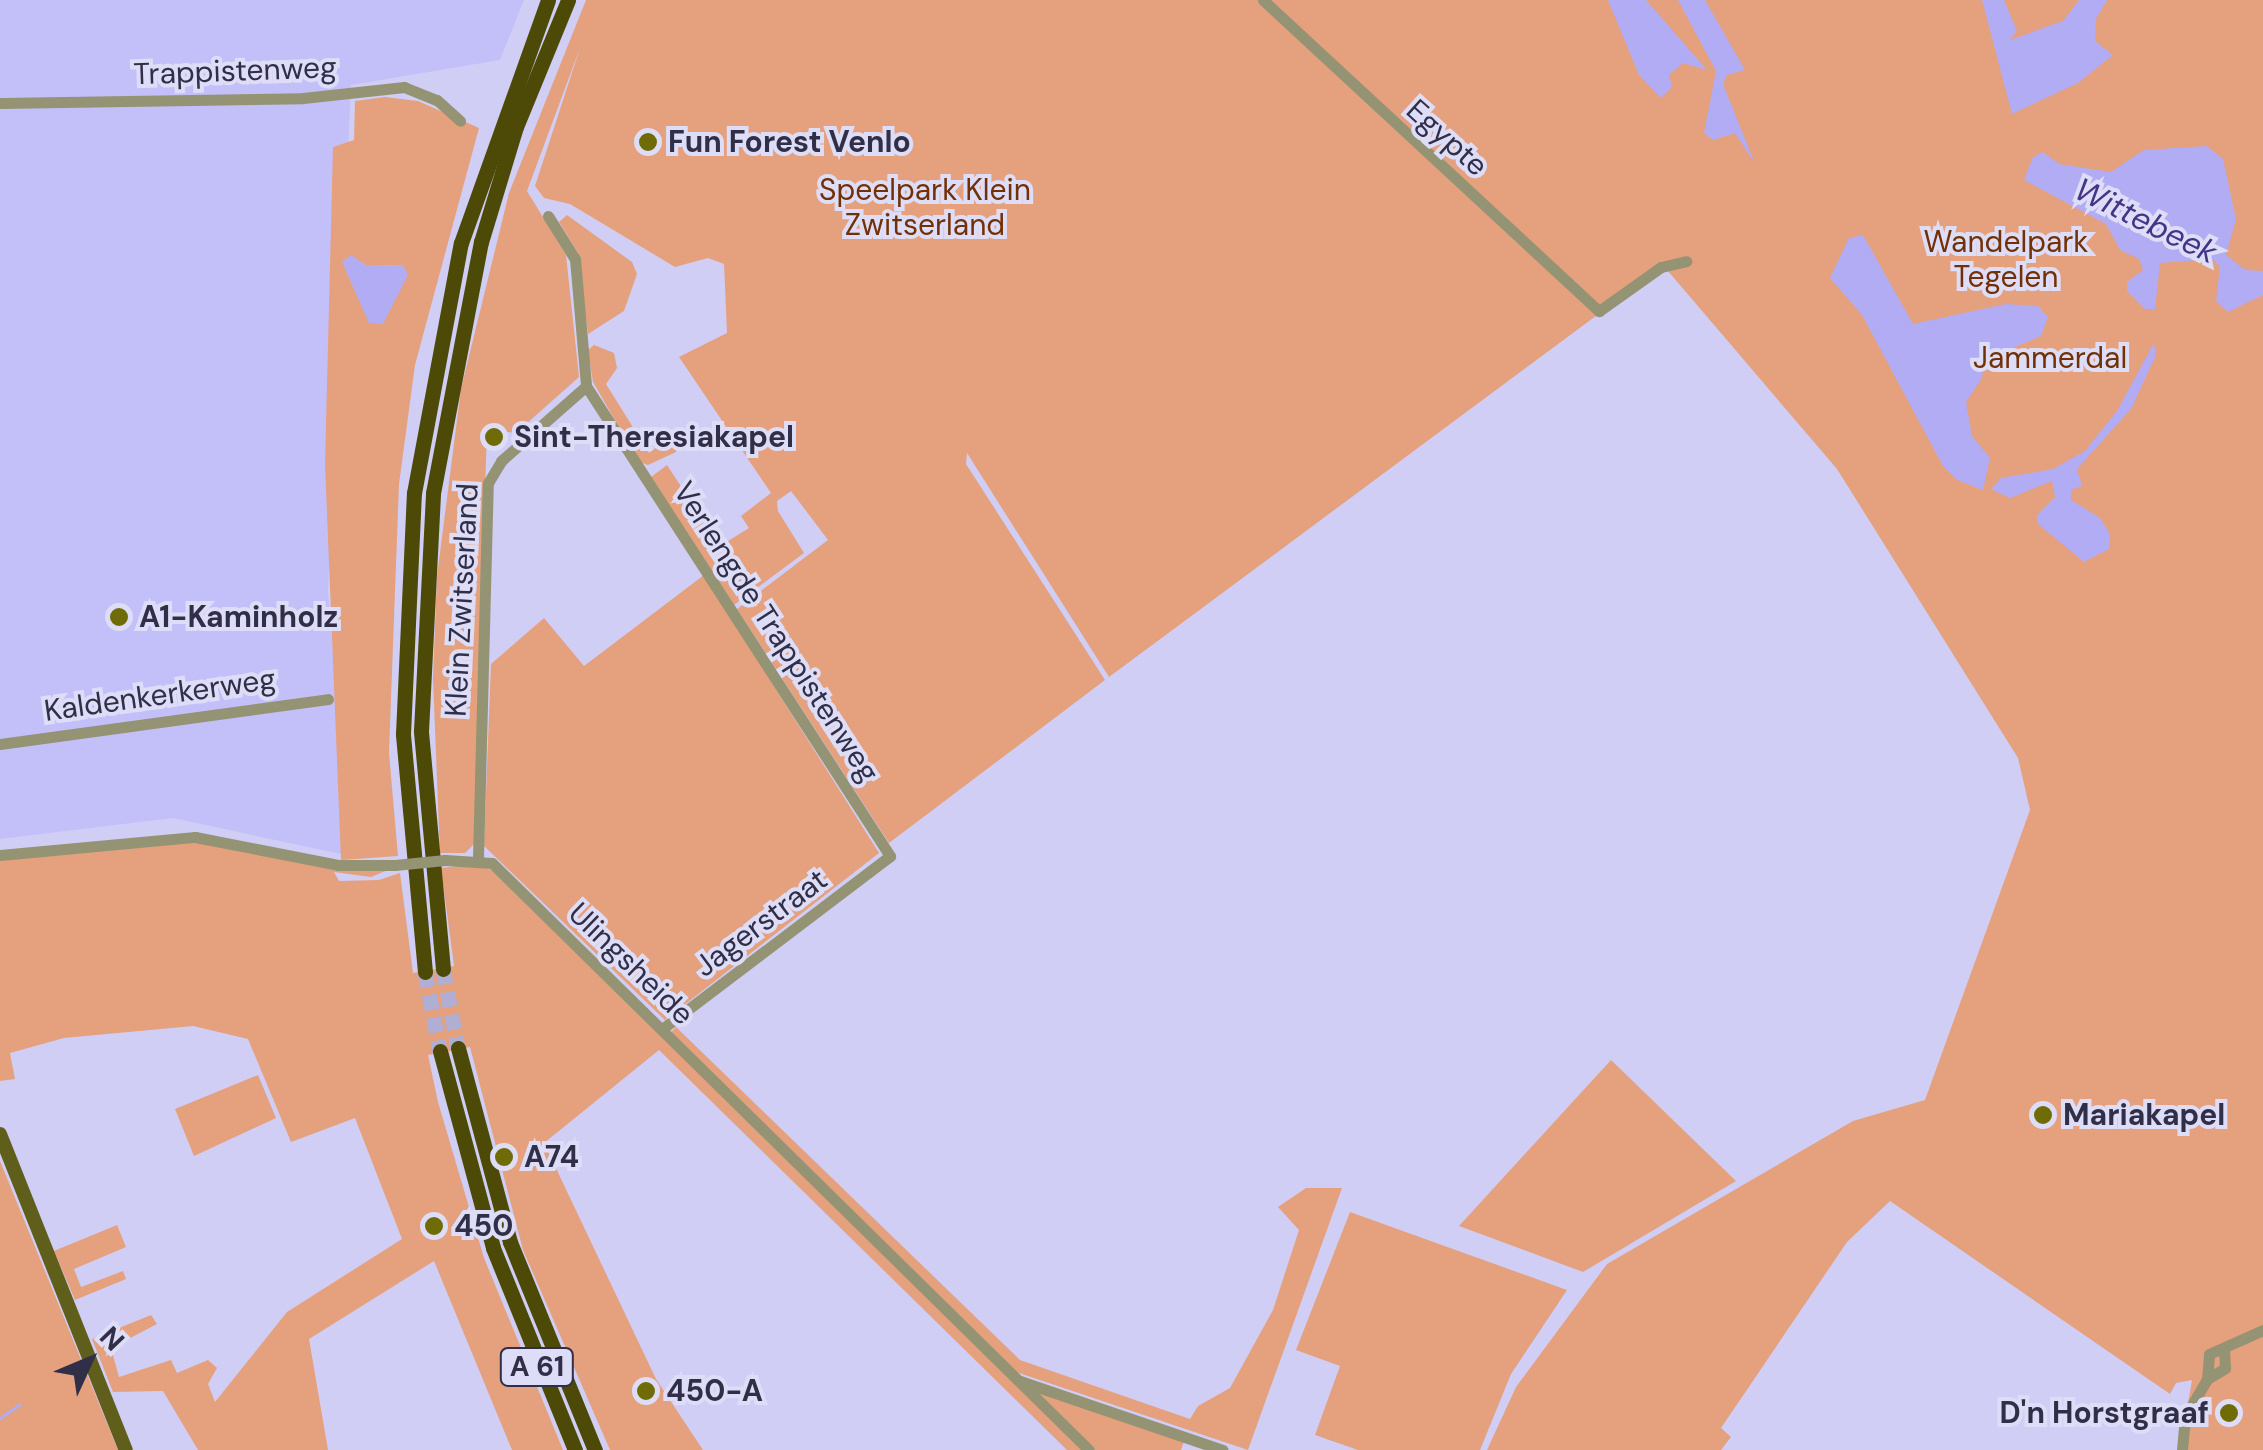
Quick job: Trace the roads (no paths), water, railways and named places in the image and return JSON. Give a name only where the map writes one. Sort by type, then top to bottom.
[{"type":"highway","points":[[425,972],[403,734],[414,493],[462,243],[548,0]]},
{"type":"highway","points":[[442,969],[421,730],[432,493],[481,242],[516,128],[568,0]]},
{"type":"highway","name":"A 61","points":[[458,1048],[531,1302],[595,1450]]},
{"type":"highway","name":"A 61","points":[[440,1052],[505,1282],[576,1450]]},
{"type":"main road","points":[[0,1134],[126,1450]]},
{"type":"street","name":"Egypte","points":[[1264,0],[1599,311],[1661,266],[1686,261]]},
{"type":"street","name":"Trappistenweg","points":[[0,103],[303,98],[404,88],[437,100],[460,121]]},
{"type":"street","points":[[548,216],[574,259],[586,386]]},
{"type":"street","name":"Verlengde Trappistenweg","points":[[586,386],[890,856]]},
{"type":"street","name":"Klein Zwitserland","points":[[478,858],[488,483],[501,461],[586,386]]},
{"type":"street","name":"Kaldenkerkerweg","points":[[0,744],[328,699]]},
{"type":"street","points":[[0,855],[195,837],[339,865],[478,858]]},
{"type":"street","name":"Jagerstraat","points":[[662,1029],[890,856]]},
{"type":"street","name":"Ulingsheide","points":[[478,858],[492,862],[1089,1450]]},
{"type":"street","points":[[2182,1450],[2184,1417],[2207,1379],[2209,1354],[2224,1350],[2246,1332],[2263,1330]]},
{"type":"street","points":[[2207,1379],[2225,1368],[2224,1350]]},
{"type":"street","points":[[1020,1381],[1224,1450]]},
{"type":"water","points":[[1608,0],[1646,0],[1707,70],[1683,63],[1669,75],[1672,87],[1661,98],[1639,75]]},
{"type":"water","points":[[1678,0],[1705,0],[1745,70],[1727,75],[1723,84],[1755,164],[1735,133],[1713,140],[1704,133],[1716,71]]},
{"type":"water","points":[[1982,0],[2004,0],[2017,31],[2010,40],[2063,21],[2079,0],[2107,0],[2096,19],[2095,41],[2113,55],[2078,83],[2012,114]]},
{"type":"water","name":"Wittebeek","points":[[2207,146],[2223,159],[2236,219],[2226,255],[2245,270],[2263,271],[2263,295],[2228,312],[2216,301],[2220,267],[2213,259],[2160,263],[2155,309],[2145,309],[2127,291],[2127,282],[2143,270],[2139,259],[2120,250],[2106,224],[2024,180],[2033,157],[2043,152],[2059,164],[2111,172],[2144,150]]},
{"type":"water","points":[[1863,235],[1913,324],[2006,304],[2038,306],[2048,317],[2041,336],[1984,360],[1982,378],[1966,402],[1972,436],[1990,458],[1983,490],[1957,480],[1943,466],[1862,315],[1830,278],[1849,238]]},
{"type":"water","points":[[351,255],[367,266],[403,265],[408,275],[383,324],[369,323],[342,262]]},
{"type":"water","points":[[2154,343],[2156,355],[2131,409],[2077,469],[2082,486],[2071,490],[2071,500],[2100,518],[2110,534],[2109,549],[2084,562],[2038,524],[2037,515],[2055,497],[2052,481],[2010,498],[1991,489],[2001,478],[2053,469],[2085,451],[2117,411]]},
{"type":"waterway","points":[[0,1418],[20,1404]]},
{"type":"tunnel","points":[[443,969],[458,1048]]},
{"type":"tunnel","points":[[425,972],[440,1051]]},
{"type":"place","name":"Fun Forest Venlo","points":[[648,142]]},
{"type":"place","name":"Sint-Theresiakapel","points":[[494,437]]},
{"type":"place","name":"A1-Kaminholz","points":[[119,617]]},
{"type":"place","name":"Mariakapel","points":[[2043,1115]]},
{"type":"place","name":"A74","points":[[504,1157]]},
{"type":"place","name":"450","points":[[434,1226]]},
{"type":"place","name":"450-A","points":[[646,1391]]},
{"type":"place","name":"D'n Horstgraaf","points":[[2229,1413]]},
{"type":"park label","name":"Speelpark Klein Zwitserland","points":[[925,207]]},
{"type":"park label","name":"Wandelpark Tegelen","points":[[2006,259]]},
{"type":"park label","name":"Jammerdal","points":[[2050,358]]}]
